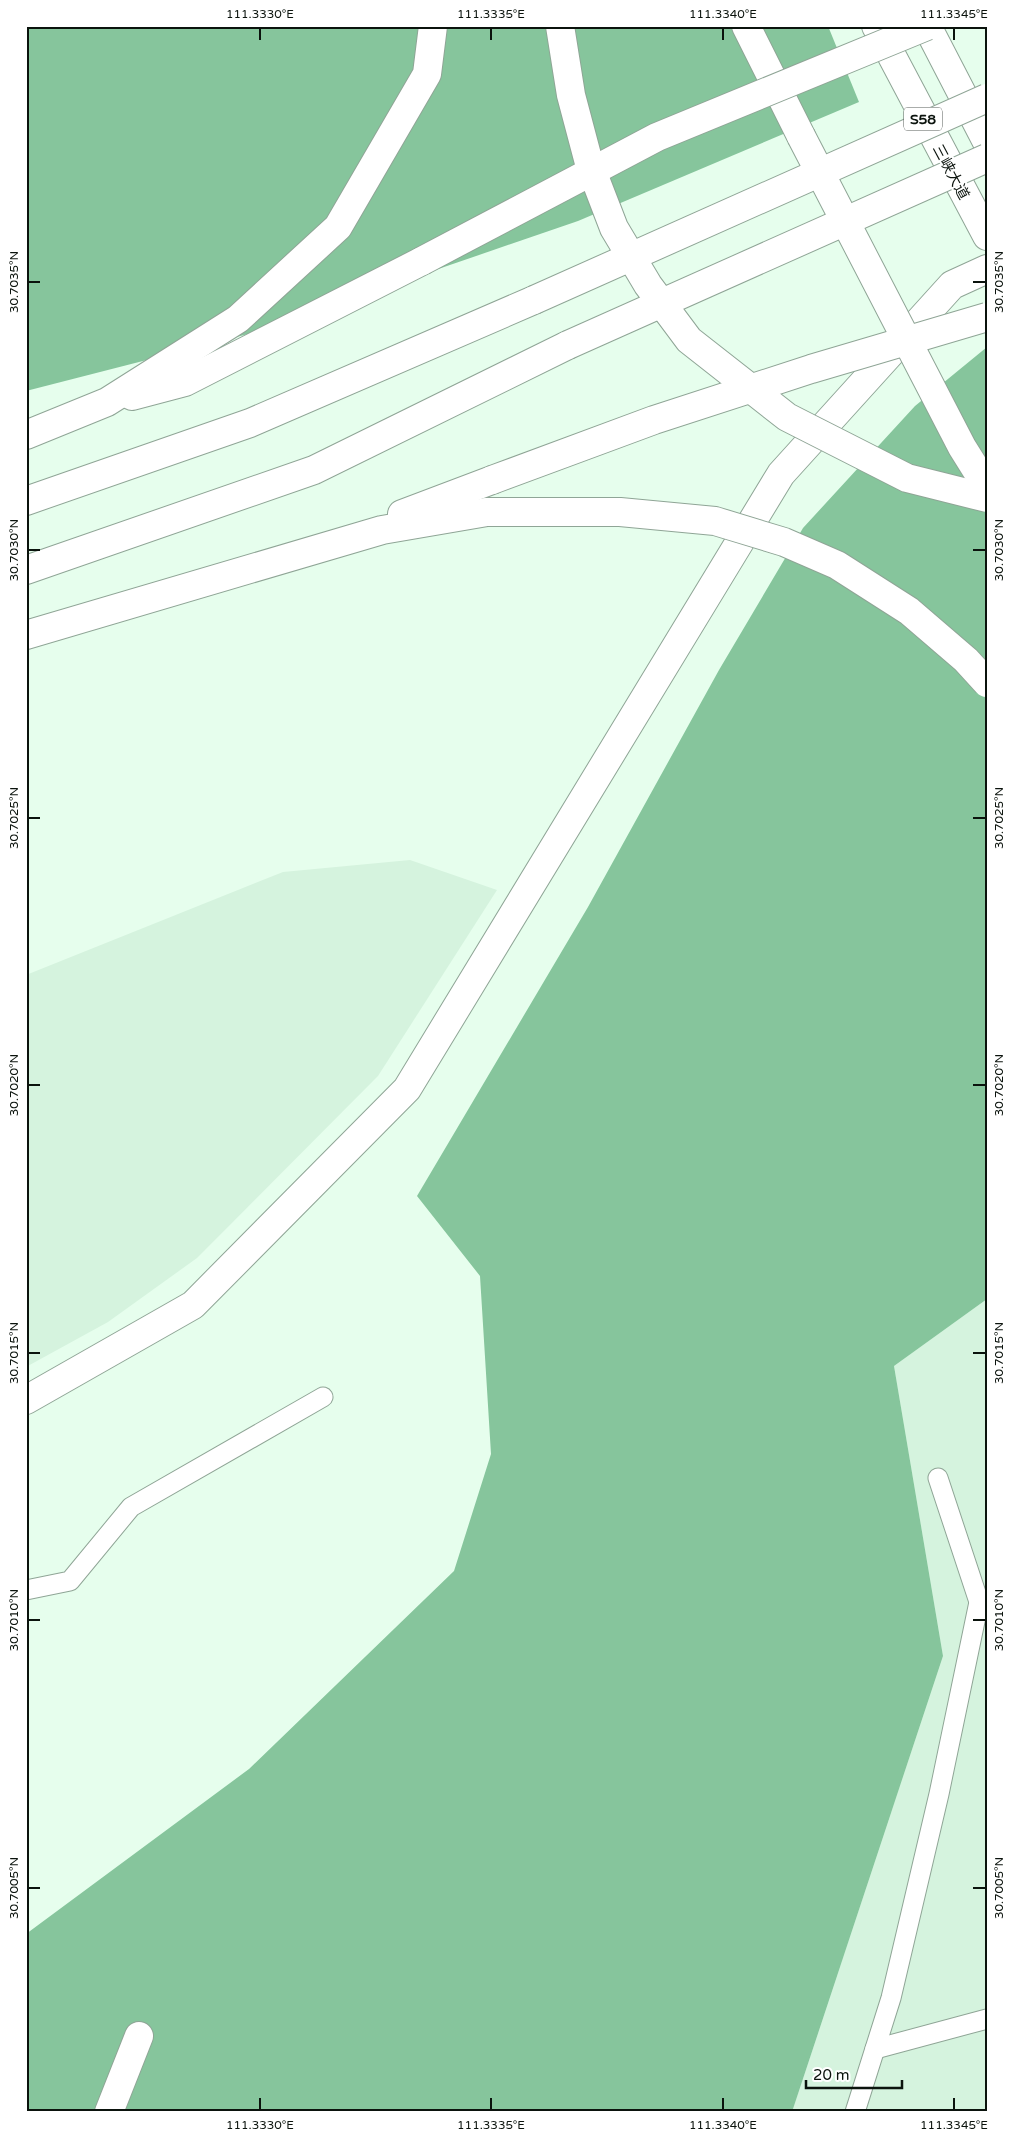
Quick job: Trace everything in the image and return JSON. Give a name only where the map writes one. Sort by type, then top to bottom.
[{"type":"main road","points":[[108,402],[238,319],[338,227],[427,74],[433,26]]},
{"type":"main road","points":[[560,26],[571,95],[584,144],[614,228],[648,285],[689,340],[787,417],[907,478],[987,498]]},
{"type":"main road","points":[[746,26],[962,447],[987,487]]},
{"type":"main road","name":"三峡大道","points":[[876,26],[972,211],[987,236]]},
{"type":"main road","points":[[26,435],[108,402],[185,382],[422,261],[657,137],[927,26],[987,142]]},
{"type":"main road","points":[[26,501],[250,423],[534,300],[987,98]]},
{"type":"main road","points":[[26,570],[314,470],[568,345],[987,158]]},
{"type":"main road","points":[[26,1400],[194,1305],[407,1090],[781,474],[952,286],[987,269]]},
{"type":"main road","points":[[288,557],[672,414],[810,369],[979,321]]},
{"type":"main road","points":[[26,635],[382,530],[487,512],[620,512],[706,520],[784,542],[837,565],[909,611],[966,660],[987,683]]},
{"type":"main road","points":[[109,2112],[139,2036]]},
{"type":"lane","points":[[26,1590],[70,1581],[132,1507],[322,1397]]},
{"type":"lane","points":[[855,2112],[892,1998],[983,1605],[938,1478]]},
{"type":"lane","points":[[875,2049],[987,2019]]},
{"type":"shaded area","points":[[410,860],[497,890],[378,1076],[197,1258],[108,1322],[26,1367],[26,975],[283,872]]},
{"type":"shaded area","points":[[987,1299],[987,2112],[792,2112],[943,1656],[894,1366]]},
{"type":"green space","points":[[26,26],[828,26],[859,102],[578,221],[252,333],[26,391]]},
{"type":"green space","points":[[987,347],[987,1299],[894,1366],[943,1656],[792,2112],[26,2112],[26,1934],[249,1769],[454,1571],[491,1454],[480,1276],[417,1196],[588,907],[719,670],[803,528],[915,406]]}]
